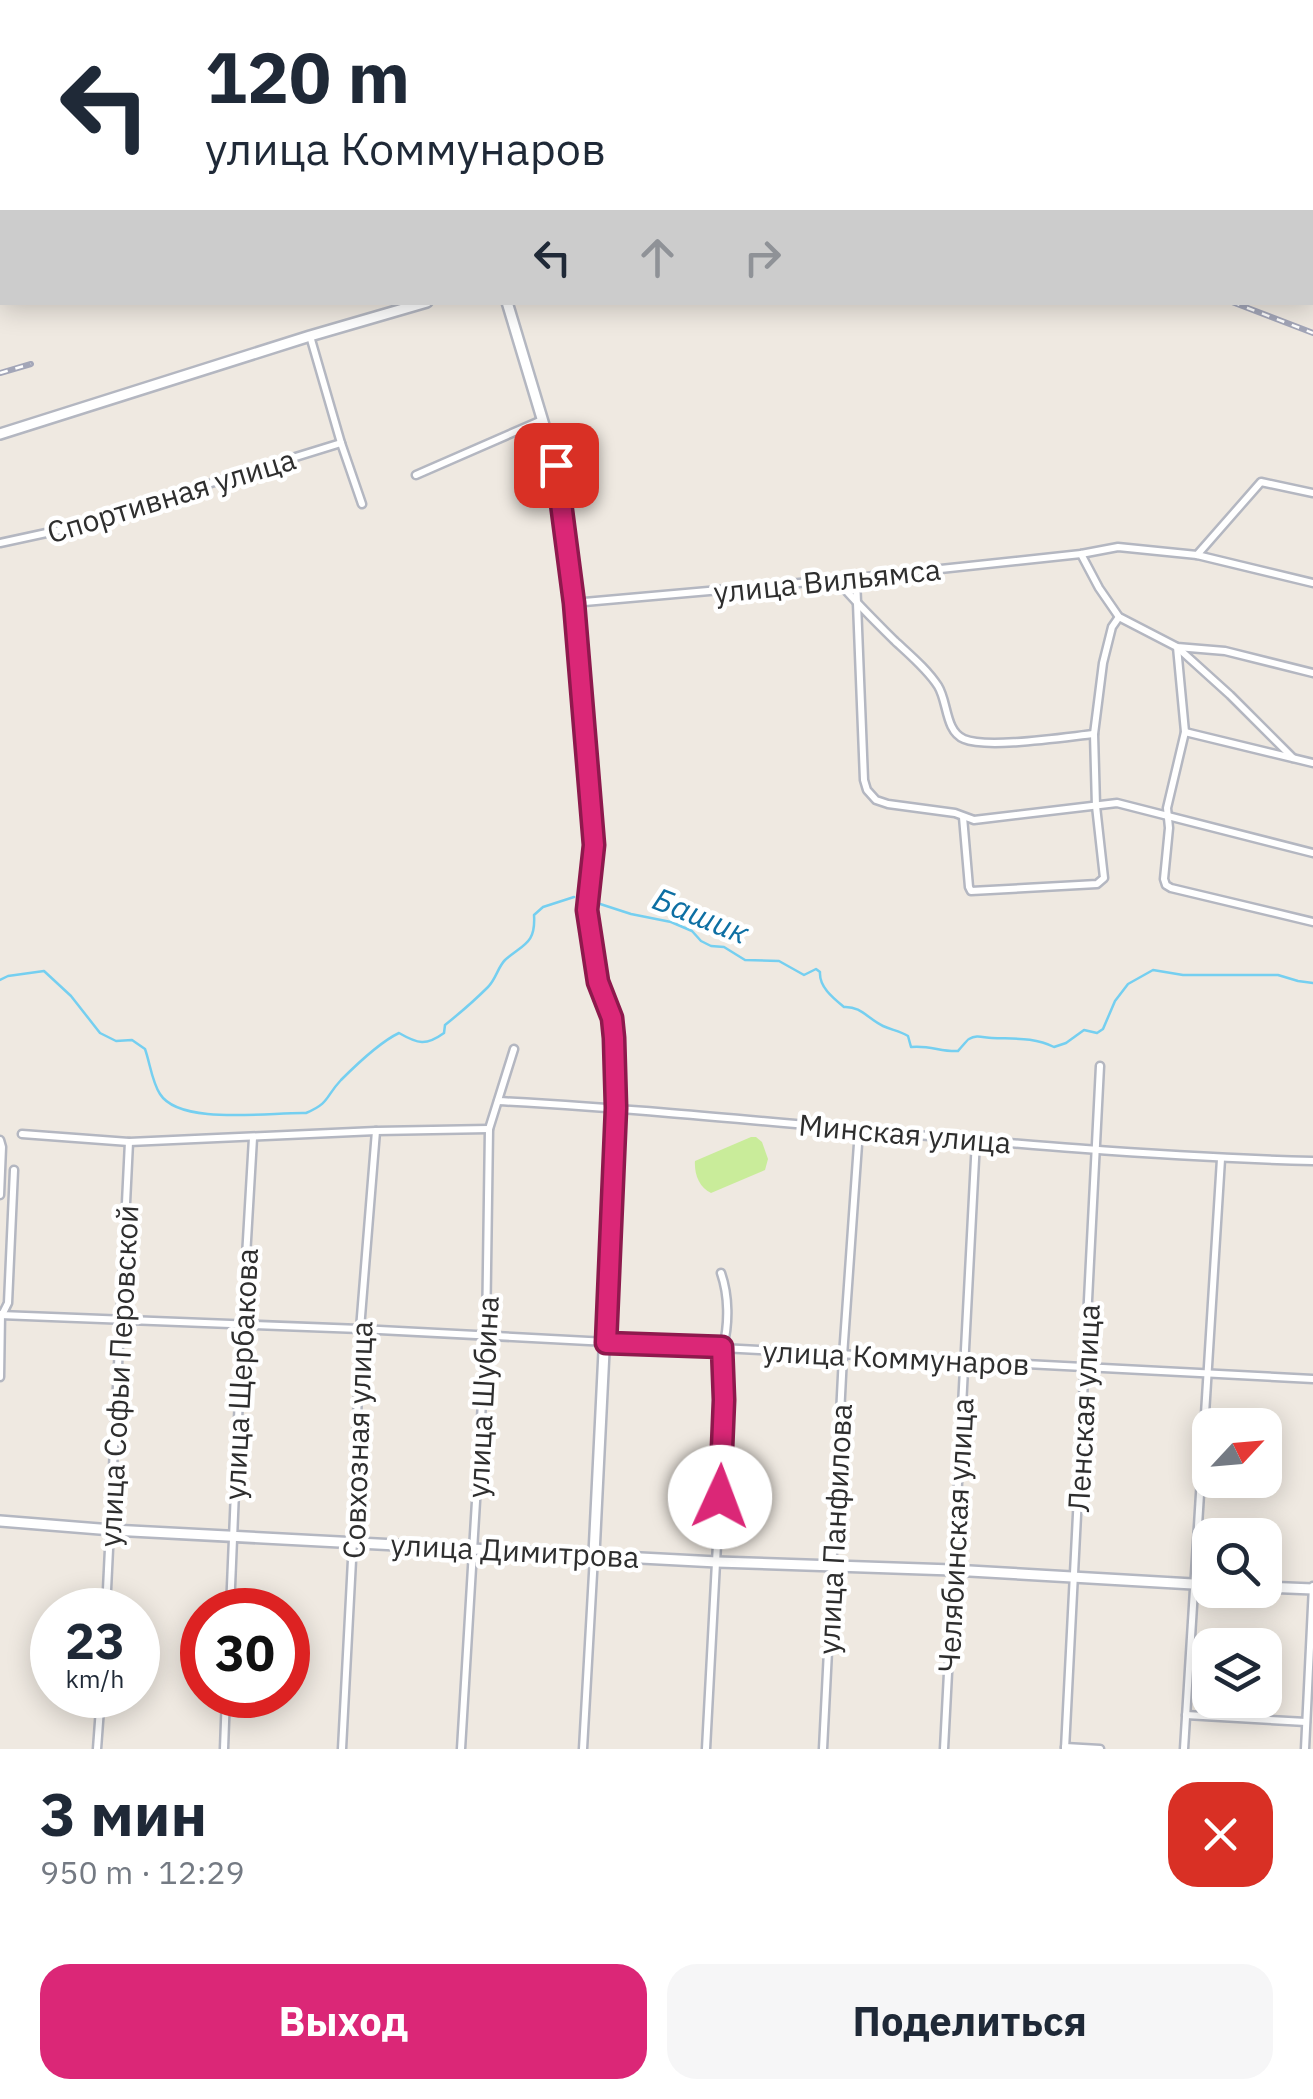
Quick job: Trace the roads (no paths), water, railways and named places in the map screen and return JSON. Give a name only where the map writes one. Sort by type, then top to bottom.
[{"type":"street","points":[[0,434],[417,305]]},
{"type":"street","points":[[508,305],[556,465],[574,603],[594,845],[587,910],[598,982],[612,1018],[614,1038],[616,1108],[606,1343],[583,1749]]},
{"type":"street","points":[[310,336],[362,504]]},
{"type":"street","points":[[416,476],[542,420]]},
{"type":"street","name":"Спортивная улица","points":[[0,543],[112,519],[156,500],[341,443]]},
{"type":"street","points":[[1197,555],[1262,482],[1313,493]]},
{"type":"street","name":"улица Вильямса","points":[[574,603],[856,578],[1118,547],[1197,555],[1313,583]]},
{"type":"street","points":[[1081,554],[1119,617],[1177,647],[1293,758]]},
{"type":"street","points":[[856,578],[864,780],[876,800],[955,813],[974,820],[1117,803],[1313,853]]},
{"type":"street","points":[[836,580],[938,687],[958,736],[988,744],[1094,734]]},
{"type":"street","points":[[963,817],[971,891],[1097,884],[1104,878],[1094,734],[1102,662],[1112,627],[1119,617]]},
{"type":"street","points":[[1177,647],[1225,650],[1313,673]]},
{"type":"street","points":[[1177,647],[1184,732],[1167,808],[1166,885],[1313,922]]},
{"type":"street","points":[[1184,732],[1313,763]]},
{"type":"street","name":"улица Шубина","points":[[460,1749],[486,1336],[490,1129],[514,1049]]},
{"type":"street","name":"Ленская улица","points":[[1065,1748],[1100,1066]]},
{"type":"street","name":"Минская улица","points":[[498,1101],[976,1140],[1313,1161]]},
{"type":"street","points":[[22,1134],[129,1142],[490,1129]]},
{"type":"street","name":"улица Панфилова","points":[[823,1749],[859,1130]]},
{"type":"street","name":"Совхозная улица","points":[[342,1749],[360,1329],[376,1131]]},
{"type":"street","name":"улица Щербакова","points":[[231,1588],[254,1138]]},
{"type":"street","points":[[0,1140],[0,1194],[13,1195]]},
{"type":"street","name":"Челябинская улица","points":[[944,1749],[976,1140]]},
{"type":"street","name":"улица Софьи Перовской","points":[[108,1588],[129,1142]]},
{"type":"street","points":[[1198,1518],[1221,1158]]},
{"type":"street","points":[[0,1377],[1,1314],[8,1303],[14,1170]]},
{"type":"street","points":[[706,1749],[724,1400],[722,1347],[726,1334],[726,1288],[720,1273]]},
{"type":"street","name":"улица Коммунаров","points":[[1,1314],[1313,1379]]},
{"type":"street","name":"улица Димитрова","points":[[0,1521],[1192,1585]]},
{"type":"street","points":[[1282,1588],[1313,1588],[1305,1749]]},
{"type":"street","points":[[1184,1749],[1193,1608]]},
{"type":"street","points":[[1186,1715],[1306,1722]]},
{"type":"street","points":[[97,1749],[99,1718]]},
{"type":"street","points":[[224,1749],[225,1718]]},
{"type":"street","points":[[1065,1748],[1100,1749]]},
{"type":"waterway","name":"Башик","points":[[0,980],[44,971],[71,996],[100,1033],[116,1041],[132,1040],[145,1049],[157,1089],[171,1104],[205,1114],[306,1113],[323,1103],[347,1074],[392,1037],[399,1033],[422,1042],[444,1033],[445,1025],[488,987],[505,960],[527,942],[533,932],[534,915],[543,907],[574,897]]},
{"type":"waterway","name":"Башик","points":[[594,902],[671,922],[692,931],[701,941],[724,947],[745,960],[779,961],[804,975],[816,969],[824,987],[844,1007],[908,1036],[911,1047],[946,1051],[958,1051],[968,1039],[978,1036],[1031,1040],[1054,1047],[1084,1030],[1097,1033],[1128,984],[1153,970],[1183,975],[1278,975],[1313,983]]},
{"type":"railway","points":[[1240,305],[1313,333]]},
{"type":"railway","points":[[0,373],[31,364]]}]
